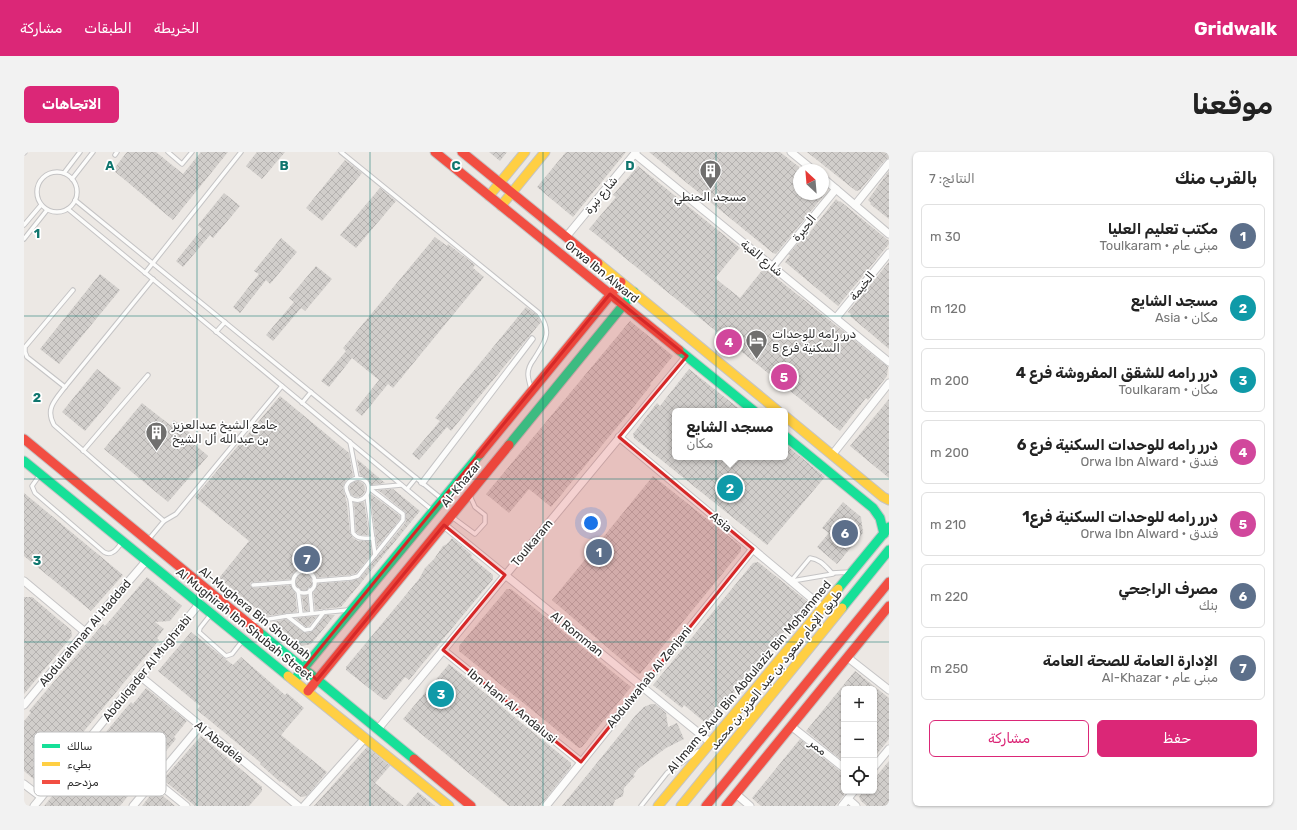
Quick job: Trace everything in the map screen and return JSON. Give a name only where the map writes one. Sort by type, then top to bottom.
[{"type":"street","name":"Orwa Ibn Alward","points":[[435,152],[750,408]]},
{"type":"street","name":"Orwa Ibn Alward","points":[[462,152],[774,408]]},
{"type":"street","points":[[489,196],[525,152]]},
{"type":"street","points":[[501,206],[545,152]]},
{"type":"street","points":[[791,152],[806,164]]},
{"type":"street","name":"شارع نبرة","points":[[566,237],[635,153]]},
{"type":"street","name":"شارع القبة","points":[[635,153],[889,362]]},
{"type":"street","points":[[855,205],[889,163]]},
{"type":"street","points":[[829,183],[889,234]]},
{"type":"street","name":"الحيرة","points":[[773,266],[836,189]]},
{"type":"street","name":"الخيمة","points":[[836,318],[889,253]]},
{"type":"street","name":"Al-Khazar","points":[[294,680],[621,282]]},
{"type":"street","name":"Al-Khazar","points":[[308,691],[634,292]]},
{"type":"street","name":"Toulkaram","points":[[378,729],[686,356]]},
{"type":"street","points":[[832,455],[889,383]]},
{"type":"street","points":[[788,418],[886,498],[881,505],[874,508]]},
{"type":"street","name":"Asia","points":[[619,437],[822,607]]},
{"type":"street","points":[[788,438],[874,508],[886,530]]},
{"type":"street","name":"Al-Mughera Bin Shoubah","points":[[24,439],[471,806]]},
{"type":"street","name":"Al Mughirah Ibn Shubah Street","points":[[24,461],[449,806]]},
{"type":"street","name":"Al Romman","points":[[444,525],[711,743]]},
{"type":"street","name":"Al Imam S'Aud Bin Abdulaziz Bin Mohammed","points":[[658,806],[822,607],[854,571],[886,530]]},
{"type":"street","name":"Abdulwahab Al Zenjani","points":[[546,806],[753,549]]},
{"type":"street","name":"طريق الإمام سعود بن عبد العزيز بن محمد","points":[[681,806],[889,550]]},
{"type":"street","name":"Abdulrahman Al Haddad","points":[[24,705],[146,560]]},
{"type":"street","points":[[24,582],[85,632]]},
{"type":"street","points":[[706,806],[889,582]]},
{"type":"street","name":"Abdulqader Al Mughrabi","points":[[94,732],[200,604]]},
{"type":"street","points":[[726,806],[889,606]]},
{"type":"street","name":"Ibn Hani Al Andalusi","points":[[443,650],[581,762]]},
{"type":"street","points":[[847,657],[889,690]]},
{"type":"street","name":"Al Abadela","points":[[140,676],[298,806]]},
{"type":"street","points":[[166,766],[200,726]]},
{"type":"street","name":"ممر","points":[[791,726],[841,766]]},
{"type":"street","points":[[304,806],[365,738]]},
{"type":"street","points":[[877,763],[889,749]]},
{"type":"street","points":[[24,784],[34,792]]},
{"type":"street","points":[[166,790],[186,806]]},
{"type":"street","points":[[736,794],[750,806]]},
{"type":"street","points":[[842,806],[852,794]]},
{"type":"street","points":[[133,806],[141,796]]},
{"type":"street","name":"Abdulqader Al Mughrabi","points":[[34,806],[41,797]]},
{"type":"street","points":[[848,799],[856,806]]},
{"type":"lane","points":[[64,173],[80,152]]},
{"type":"lane","points":[[72,179],[94,152]]},
{"type":"lane","points":[[168,152],[182,164],[192,152]]},
{"type":"lane","points":[[145,273],[241,152]]},
{"type":"lane","points":[[340,152],[539,313],[547,329],[547,338],[530,366],[528,373],[531,391]]},
{"type":"lane","points":[[54,172],[64,173],[72,179],[76,187],[75,200],[68,209],[59,212],[47,210],[41,205],[36,192],[41,179],[54,172]]},
{"type":"lane","points":[[75,200],[442,500]]},
{"type":"lane","points":[[24,225],[41,205]]},
{"type":"lane","points":[[68,209],[433,511]]},
{"type":"lane","points":[[24,239],[47,210]]},
{"type":"lane","points":[[153,279],[53,402],[50,410],[50,419],[54,425],[83,451],[164,521]]},
{"type":"lane","points":[[65,387],[27,357],[25,347],[73,290]]},
{"type":"lane","points":[[216,332],[225,322]]},
{"type":"lane","points":[[532,338],[533,339],[422,483],[532,338]]},
{"type":"lane","points":[[83,451],[148,375]]},
{"type":"lane","points":[[148,540],[164,521],[176,514],[282,386]]},
{"type":"lane","points":[[302,403],[311,392]]},
{"type":"lane","points":[[350,442],[357,478]]},
{"type":"lane","points":[[40,474],[32,486],[35,493],[104,552],[111,554],[116,550],[122,541]]},
{"type":"lane","points":[[314,581],[354,578],[358,576],[403,520],[404,517],[402,514],[369,488],[364,480],[357,478],[350,481],[346,487],[349,497],[353,533],[359,538],[373,538]]},
{"type":"lane","points":[[407,489],[416,478]]},
{"type":"lane","points":[[369,488],[401,485]]},
{"type":"lane","points":[[369,488],[367,496],[375,555]]},
{"type":"lane","points":[[451,516],[475,534],[485,523],[485,515],[475,507],[469,494]]},
{"type":"lane","points":[[349,497],[355,500],[362,500],[367,496]]},
{"type":"lane","points":[[791,581],[810,558],[816,559],[835,574]]},
{"type":"lane","points":[[303,571],[312,575],[314,581],[314,585],[310,590],[304,592],[295,588],[293,582],[297,573],[303,571]]},
{"type":"lane","points":[[791,581],[854,571]]},
{"type":"lane","points":[[253,585],[293,582]]},
{"type":"lane","points":[[298,590],[301,614]]},
{"type":"lane","points":[[310,590],[312,613]]},
{"type":"lane","points":[[248,623],[286,616],[352,609]]},
{"type":"lane","points":[[286,616],[308,631],[324,612]]},
{"type":"lane","points":[[212,614],[200,628],[199,632],[226,656],[232,654],[243,639]]},
{"type":"lane","points":[[641,806],[667,773],[711,743]]},
{"type":"highlighted area","points":[[610,294],[687,356],[619,437],[753,549],[581,762],[443,650],[505,575],[444,525],[317,680],[304,668]]},
{"type":"building","points":[[127,152],[156,152],[183,174],[201,152],[228,152],[173,220],[113,170]]},
{"type":"building","points":[[257,152],[285,152],[262,179],[246,166]]},
{"type":"building","points":[[489,152],[507,152],[500,161]]},
{"type":"building","points":[[566,152],[626,152],[573,217],[537,187]]},
{"type":"building","points":[[649,152],[780,152],[795,164],[793,164],[793,200],[820,200],[776,254]]},
{"type":"building","points":[[807,152],[889,152],[889,158],[885,160],[860,190],[856,191],[829,170],[829,164],[822,164]]},
{"type":"building","points":[[345,160],[362,173],[322,221],[306,208]]},
{"type":"building","points":[[638,166],[740,248],[715,278],[740,298],[764,268],[888,367],[887,376],[868,400],[866,398],[840,431],[589,229],[616,197],[613,195]]},
{"type":"building","points":[[889,171],[889,219],[870,204],[871,203],[868,200]]},
{"type":"building","points":[[380,188],[396,201],[356,248],[340,235]]},
{"type":"building","points":[[224,193],[240,206],[213,238],[210,235],[183,267],[176,261],[202,229],[198,225]]},
{"type":"building","points":[[836,199],[889,241],[889,244],[838,306],[785,262],[790,255],[788,255],[808,231],[810,232]]},
{"type":"building","points":[[435,237],[447,246],[448,244],[475,265],[473,268],[484,277],[393,388],[388,384],[362,416],[355,410],[379,380],[352,358],[329,387],[321,381],[346,351],[343,348]]},
{"type":"building","points":[[281,238],[297,252],[270,284],[266,280],[240,313],[233,307],[259,274],[254,271]]},
{"type":"building","points":[[889,262],[889,349],[850,316],[851,314],[848,312]]},
{"type":"building","points":[[316,266],[332,279],[305,311],[301,308],[273,341],[266,335],[294,302],[289,298]]},
{"type":"building","points":[[100,274],[120,290],[59,364],[40,349]]},
{"type":"building","points":[[526,307],[537,315],[541,322],[451,431],[447,427],[419,460],[412,454],[440,421],[435,418]]},
{"type":"building","points":[[630,321],[673,356],[627,415],[551,507],[529,489],[509,513],[486,494]]},
{"type":"building","points":[[97,369],[121,388],[85,431],[62,412]]},
{"type":"building","points":[[689,369],[738,408],[672,408],[672,460],[788,460],[788,446],[825,477],[767,545],[634,438],[633,434],[657,403],[660,406]]},
{"type":"building","points":[[280,396],[349,453],[353,476],[346,480],[343,487],[347,504],[350,533],[353,538],[358,541],[370,541],[372,554],[356,573],[350,575],[313,578],[311,580],[312,584],[351,581],[360,578],[406,522],[405,512],[378,490],[393,489],[420,511],[341,607],[315,610],[313,589],[309,587],[307,590],[309,611],[304,611],[301,589],[297,587],[295,590],[297,612],[266,616],[219,578],[249,541],[195,497]],"holes":[[[293,579],[296,582],[293,585],[253,588],[250,586],[250,583],[253,582]]]},
{"type":"building","points":[[889,399],[889,478],[850,446]]},
{"type":"building","name":"جامع الشيخ عبدالعزيز بن عبدالله أل الشيخ","points":[[142,403],[170,425],[174,420],[190,433],[186,437],[208,456],[168,502],[104,449]]},
{"type":"building","points":[[357,459],[385,483],[371,485],[366,478],[360,475]]},
{"type":"building","points":[[653,476],[741,546],[741,551],[640,674],[552,600]]},
{"type":"building","points":[[357,481],[364,486],[365,489],[360,496],[357,497],[350,492],[349,489],[354,482]]},
{"type":"building","points":[[24,493],[123,575],[91,611],[24,556]]},
{"type":"building","points":[[371,494],[400,516],[400,519],[377,547],[370,495]]},
{"type":"building","points":[[364,502],[369,535],[360,535],[356,532],[354,503]]},
{"type":"building","points":[[843,502],[861,517],[863,533],[837,564],[817,547],[829,533],[822,528]]},
{"type":"building","points":[[452,538],[472,555],[471,557],[493,575],[493,579],[409,680],[405,677],[387,699],[384,700],[346,670],[346,667],[419,579],[425,568],[434,559],[443,546]]},
{"type":"building","points":[[758,562],[808,602],[708,725],[684,705],[682,708],[653,685],[753,563]]},
{"type":"building","points":[[147,577],[182,606],[170,621],[155,622],[164,629],[157,638],[159,640],[83,732],[34,732],[34,779],[24,771],[24,721],[31,713],[29,711],[103,624],[105,626]]},
{"type":"building","points":[[507,589],[511,589],[631,687],[582,747],[579,748],[459,651],[459,646]]},
{"type":"building","points":[[24,597],[32,597],[71,630],[72,636],[24,694]]},
{"type":"building","points":[[325,615],[335,615],[311,644],[302,646],[273,622],[286,619],[306,633],[313,631]]},
{"type":"building","points":[[317,616],[309,626],[306,627],[295,618]]},
{"type":"building","points":[[191,632],[233,665],[241,657],[285,695],[287,693],[304,708],[281,735],[327,772],[307,796],[301,797],[281,781],[280,782],[260,764],[261,763],[197,710],[200,706],[158,671]]},
{"type":"building","points":[[449,664],[571,763],[571,767],[540,806],[509,806],[403,719]]},
{"type":"building","points":[[855,671],[874,686],[843,686]]},
{"type":"building","points":[[146,688],[187,721],[174,737],[176,739],[166,751],[166,732],[106,732],[131,702],[133,704]]},
{"type":"building","points":[[841,688],[841,760],[806,731]]},
{"type":"building","points":[[877,688],[889,698],[889,739],[877,754]]},
{"type":"building","points":[[655,704],[666,713],[668,727],[677,723],[684,739],[666,748],[639,768],[633,775],[635,776],[624,788],[623,796],[615,800],[613,806],[562,806],[635,716],[644,707]]},
{"type":"building","points":[[201,736],[262,787],[262,791],[249,806],[195,806],[166,782],[166,776]]},
{"type":"building","points":[[800,739],[841,772],[841,794],[844,795],[835,806],[761,806],[752,798]]},
{"type":"building","points":[[367,747],[390,766],[375,783],[404,806],[314,806]]},
{"type":"building","points":[[889,761],[889,806],[867,806],[859,797],[862,794],[877,794],[877,775]]},
{"type":"building","points":[[418,792],[435,806],[406,806]]},
{"type":"building","points":[[52,796],[128,796],[120,806],[44,806]]},
{"type":"building","points":[[150,796],[163,796],[175,806],[142,806]]},
{"type":"traffic: fast","points":[[509,445],[634,292]]},
{"type":"traffic: fast","points":[[679,350],[750,408]]},
{"type":"traffic: fast","points":[[788,438],[873,508],[880,518],[884,534]]},
{"type":"traffic: fast","points":[[294,680],[480,454]]},
{"type":"traffic: fast","points":[[24,461],[288,676]]},
{"type":"traffic: fast","points":[[838,589],[889,527]]},
{"type":"traffic: fast","points":[[842,608],[889,550]]},
{"type":"traffic: fast","points":[[259,632],[414,759]]},
{"type":"traffic: slow","points":[[489,196],[525,152]]},
{"type":"traffic: slow","points":[[501,206],[545,152]]},
{"type":"traffic: slow","points":[[598,263],[774,408]]},
{"type":"traffic: slow","points":[[788,418],[883,497],[889,500]]},
{"type":"traffic: slow","points":[[658,806],[838,589]]},
{"type":"traffic: slow","points":[[681,806],[842,608]]},
{"type":"traffic: slow","points":[[288,676],[449,806]]},
{"type":"traffic: jam","points":[[435,152],[679,350]]},
{"type":"traffic: jam","points":[[462,152],[598,263]]},
{"type":"traffic: jam","points":[[480,454],[621,282]]},
{"type":"traffic: jam","points":[[24,439],[259,632]]},
{"type":"traffic: jam","points":[[308,691],[509,445]]},
{"type":"traffic: jam","points":[[706,806],[889,582]]},
{"type":"traffic: jam","points":[[726,806],[889,606]]},
{"type":"traffic: jam","points":[[414,759],[471,806]]},
{"type":"place","name":"مسجد الحنطي","points":[[710,190]]},
{"type":"place","name":"درر رامه للوحدات السكنية فرع 6","points":[[729,342]]},
{"type":"place","name":"درر رامه للوحدات السكنية فرع 5","points":[[757,360]]},
{"type":"place","name":"درر رامه للوحدات السكنية فرع1","points":[[784,377]]},
{"type":"place","name":"جامع الشيخ عبدالعزيز بن عبدالله أل الشيخ","points":[[156,452]]},
{"type":"place","name":"مسجد الشايع","points":[[730,488]]},
{"type":"place","name":"مصرف الراجحي","points":[[845,533]]},
{"type":"place","name":"مكتب تعليم العليا","points":[[599,552]]},
{"type":"place","name":"الإدارة العامة للصحة العامة","points":[[307,559]]},
{"type":"place","name":"درر رامه للشقق المفروشة فرع 4","points":[[441,694]]}]
